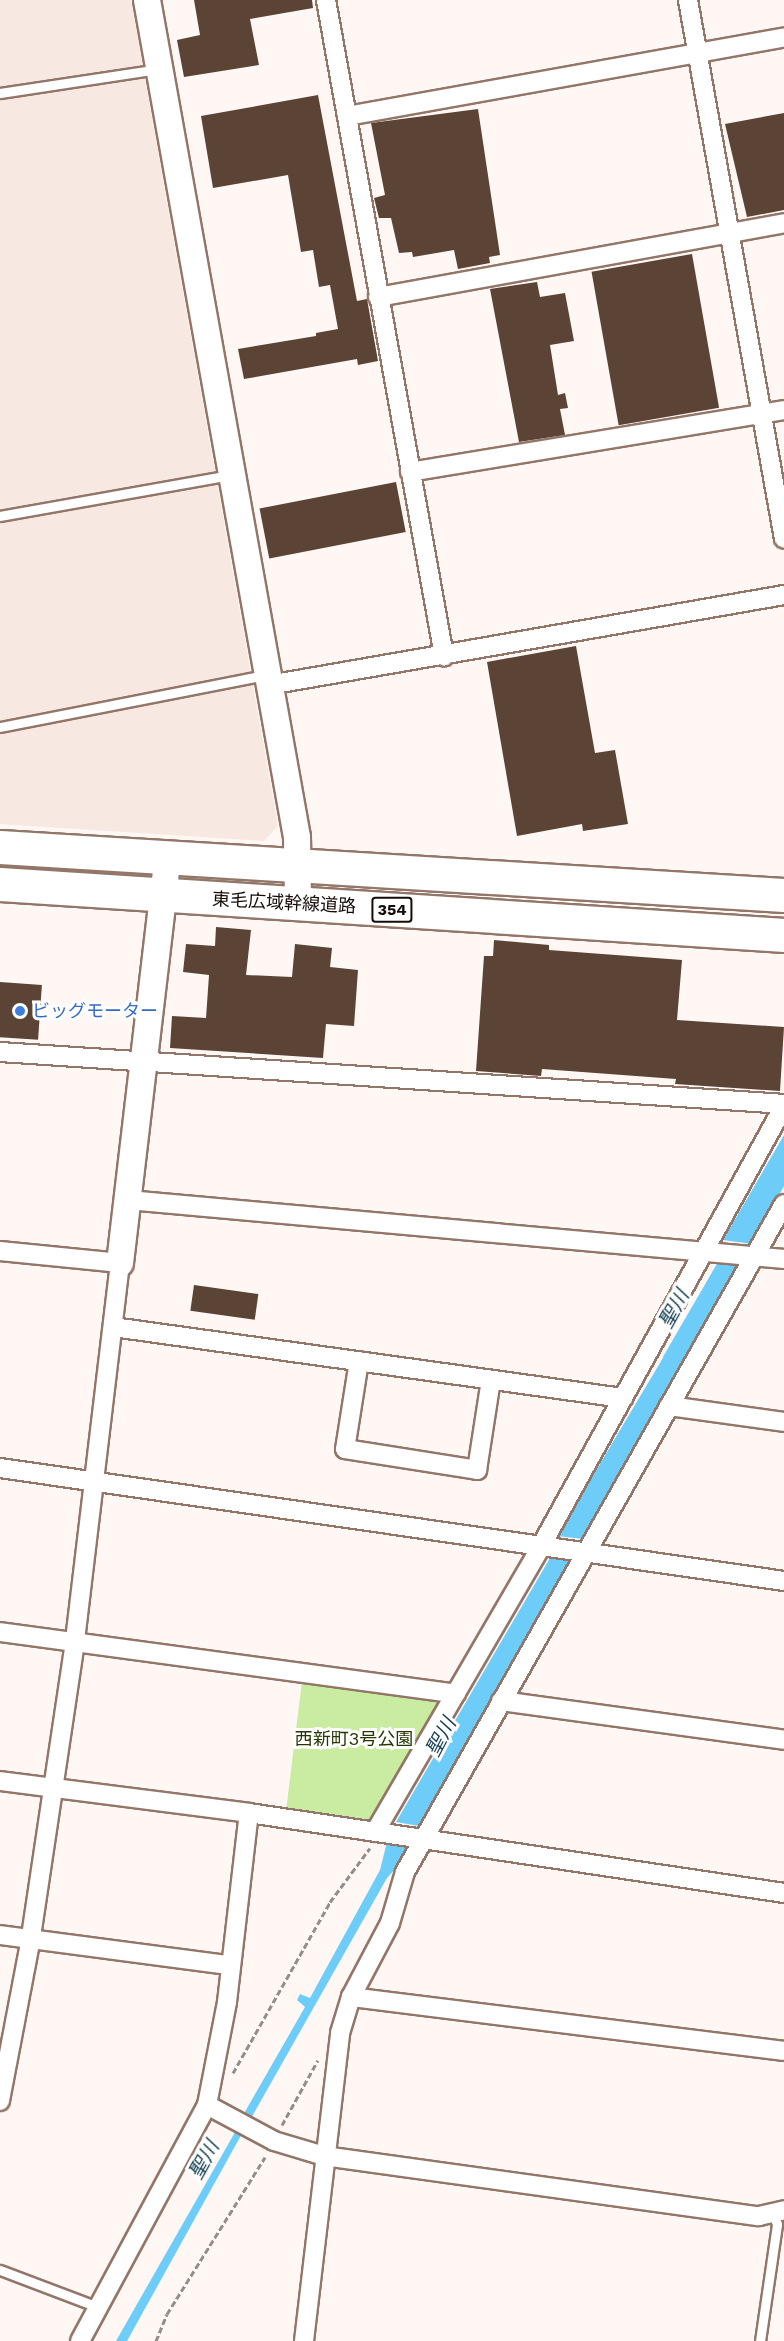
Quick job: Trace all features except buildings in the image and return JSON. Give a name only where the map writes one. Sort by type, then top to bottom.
[{"type":"highway","name":"354","points":[[0,847],[299,863],[784,895]]},
{"type":"highway","name":"東毛広域幹線道路","points":[[0,884],[784,935]]},
{"type":"street","points":[[147,0],[234,475],[299,863],[298,904]]},
{"type":"street","points":[[326,0],[444,656]]},
{"type":"street","points":[[688,0],[784,539]]},
{"type":"street","points":[[347,116],[784,37]]},
{"type":"street","points":[[378,297],[784,223]]},
{"type":"street","points":[[410,472],[784,410]]},
{"type":"street","points":[[268,680],[444,656],[784,595]]},
{"type":"street","points":[[0,2101],[31,1938],[75,1642],[168,856]]},
{"type":"street","points":[[0,1052],[784,1105],[708,1253],[623,1398],[543,1549],[456,1694],[383,1833]]},
{"type":"street","points":[[128,1200],[784,1259]]},
{"type":"street","points":[[304,2341],[340,2033],[351,1997],[390,1923],[405,1872],[421,1838],[669,1406],[749,1256],[784,1204]]},
{"type":"street","points":[[0,1251],[120,1263]]},
{"type":"street","points":[[113,1328],[623,1398]]},
{"type":"street","points":[[358,1361],[345,1449],[477,1470],[491,1380]]},
{"type":"street","points":[[669,1406],[784,1422]]},
{"type":"street","points":[[0,1468],[543,1549],[784,1581]]},
{"type":"street","points":[[0,1632],[456,1694]]},
{"type":"street","points":[[501,1701],[784,1740]]},
{"type":"street","points":[[0,1781],[249,1813],[784,1893]]},
{"type":"street","points":[[80,2341],[213,2102],[249,1813]]},
{"type":"street","points":[[0,1935],[229,1965]]},
{"type":"street","points":[[351,1997],[784,2051]]},
{"type":"street","points":[[213,2102],[270,2139],[324,2156],[759,2216],[779,2212]]},
{"type":"lane","points":[[0,93],[160,68]]},
{"type":"lane","points":[[0,516],[234,475]]},
{"type":"lane","points":[[0,726],[268,680]]},
{"type":"lane","points":[[760,2341],[779,2212]]},
{"type":"lane","points":[[0,2270],[98,2307]]},
{"type":"path","points":[[213,2102],[227,2084],[330,1902],[383,1833]]},
{"type":"path","points":[[156,2341],[167,2314],[324,2049]]},
{"type":"shaded area","points":[[0,0],[131,0],[278,826],[264,841],[0,824]]},
{"type":"green space","name":"西新町3号公園","points":[[303,1673],[449,1693],[373,1822],[286,1811]]},
{"type":"water","points":[[784,1135],[784,1186],[752,1244],[723,1240]]},
{"type":"water","points":[[720,1262],[742,1264],[592,1526],[583,1539],[557,1536]]},
{"type":"water","points":[[550,1558],[575,1561],[425,1827],[396,1822]]},
{"type":"water","points":[[387,1842],[416,1846],[387,1878],[250,2120],[242,2117],[305,2007],[297,2000],[300,1994],[310,1998],[380,1870]]},
{"type":"water","points":[[238,2127],[244,2130],[127,2341],[116,2341]]},
{"type":"waterway","name":"聖川","points":[[665,1357],[719,1264]]},
{"type":"place","name":"ビッグモーター","points":[[20,1011]]}]
